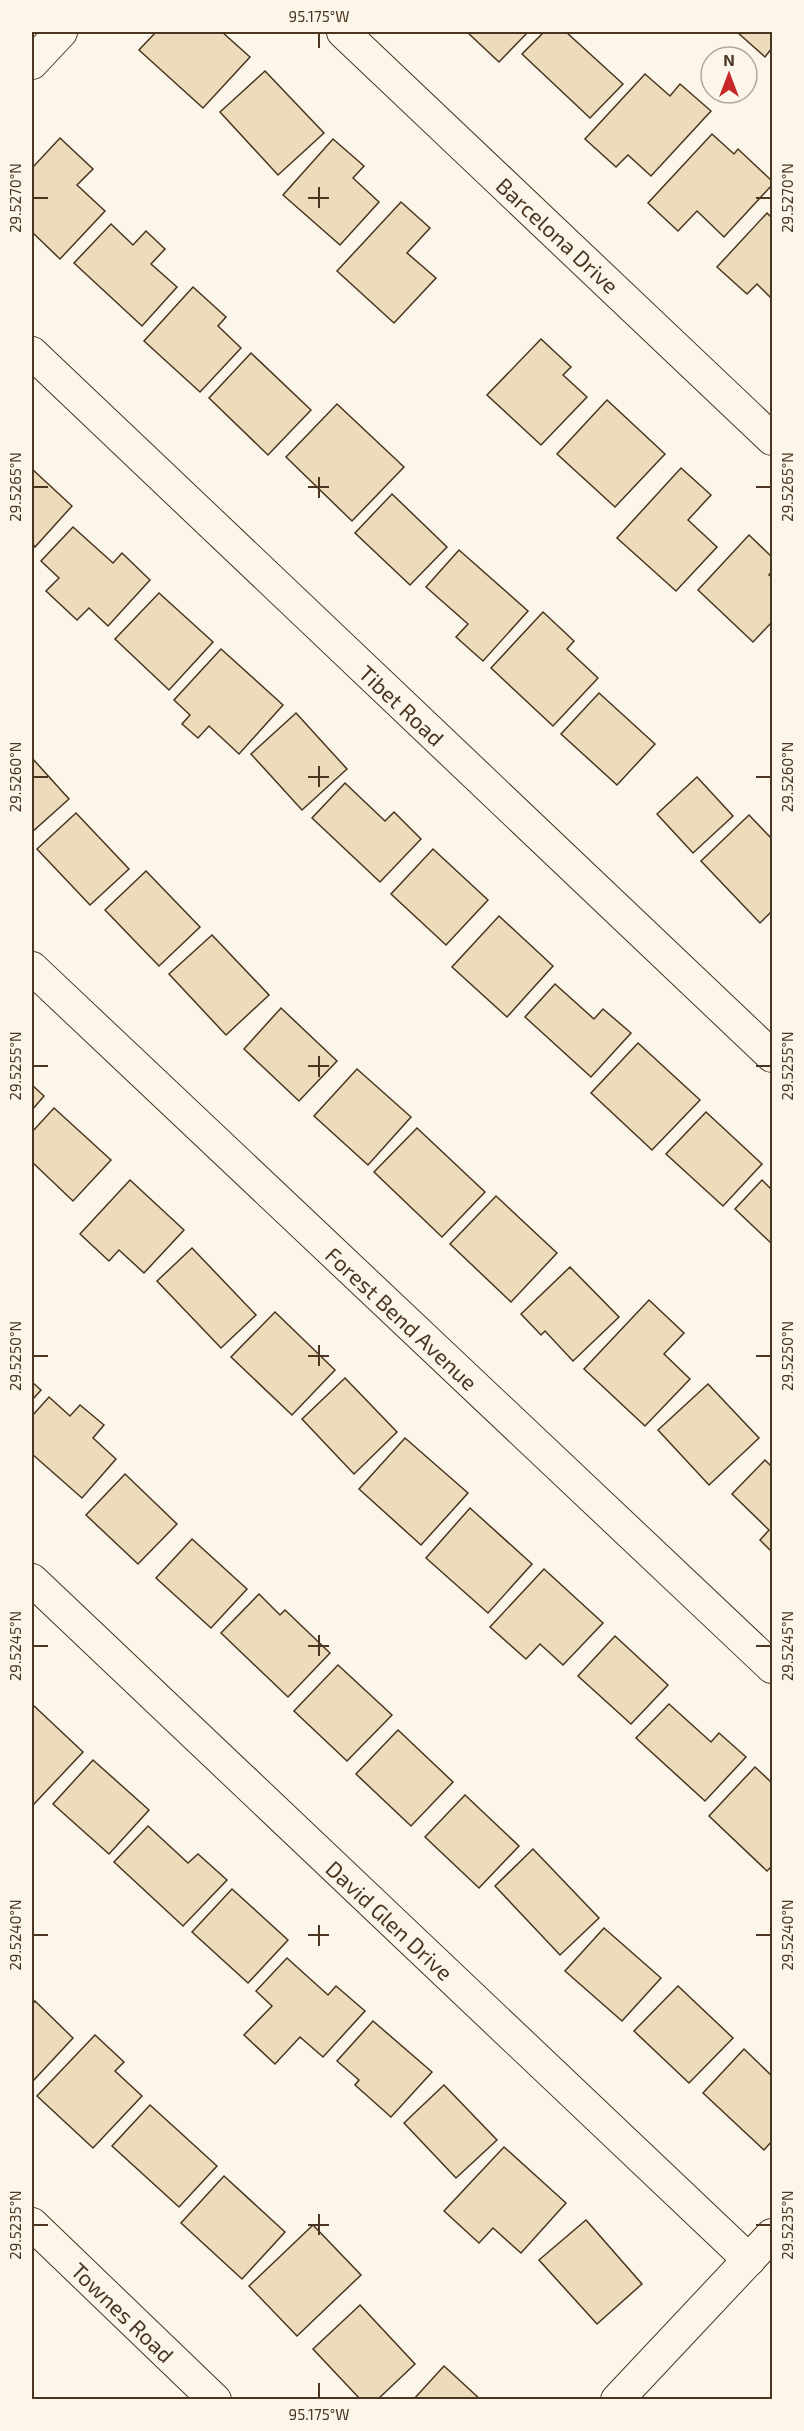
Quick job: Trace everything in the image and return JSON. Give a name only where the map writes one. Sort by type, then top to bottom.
[{"type":"street","points":[[32,63],[61,32]]},
{"type":"street","name":"Barcelona Drive","points":[[343,32],[772,439]]},
{"type":"street","name":"Tibet Road","points":[[32,353],[772,1056]]},
{"type":"street","name":"Forest Bend Avenue","points":[[32,968],[772,1667]]},
{"type":"street","name":"David Glen Drive","points":[[32,1580],[749,2260]]},
{"type":"street","name":"Townes Road","points":[[32,2224],[215,2400]]},
{"type":"street","points":[[617,2400],[772,2235]]},
{"type":"building","points":[[156,32],[222,32],[250,57],[203,108],[139,50]]},
{"type":"building","points":[[467,32],[528,32],[499,62]]},
{"type":"building","points":[[544,32],[566,32],[623,84],[590,118],[522,54]]},
{"type":"building","points":[[737,32],[772,32],[772,48],[765,57],[759,52],[759,45],[752,45]]},
{"type":"building","points":[[265,71],[324,133],[278,175],[220,112]]},
{"type":"building","points":[[645,74],[670,96],[680,84],[699,101],[699,105],[704,105],[711,111],[651,176],[628,155],[616,167],[585,139]]},
{"type":"building","points":[[712,134],[734,154],[738,149],[772,181],[772,185],[724,237],[697,211],[678,231],[648,203]]},
{"type":"building","points":[[60,138],[93,169],[77,185],[105,211],[60,259],[32,232],[32,168]]},
{"type":"building","points":[[333,139],[364,166],[353,178],[379,202],[340,245],[283,195]]},
{"type":"building","points":[[401,202],[430,228],[407,253],[436,278],[394,323],[337,271]]},
{"type":"building","points":[[767,213],[772,218],[772,299],[757,284],[747,294],[717,267]]},
{"type":"building","points":[[111,224],[133,245],[146,231],[165,249],[151,264],[177,287],[142,326],[74,263]]},
{"type":"building","points":[[193,287],[226,317],[218,326],[241,348],[200,392],[144,341]]},
{"type":"building","points":[[541,339],[571,367],[563,375],[587,397],[541,445],[487,395]]},
{"type":"building","points":[[251,353],[311,410],[268,455],[209,398]]},
{"type":"building","points":[[607,400],[665,454],[615,507],[557,454]]},
{"type":"building","points":[[337,404],[404,467],[352,521],[286,457]]},
{"type":"building","points":[[681,468],[711,495],[688,520],[717,547],[676,591],[617,538]]},
{"type":"building","points":[[32,469],[72,506],[35,547],[32,543]]},
{"type":"building","points":[[392,494],[447,547],[410,585],[355,533]]},
{"type":"building","points":[[73,527],[113,563],[122,553],[150,580],[108,626],[89,608],[77,620],[46,591],[59,578],[41,561]]},
{"type":"building","points":[[749,535],[772,557],[772,571],[769,575],[772,577],[772,622],[753,642],[698,590]]},
{"type":"building","points":[[459,550],[528,611],[483,661],[456,637],[468,624],[426,587]]},
{"type":"building","points":[[159,593],[213,642],[169,690],[115,639]]},
{"type":"building","points":[[543,612],[574,641],[567,649],[598,678],[553,726],[491,668]]},
{"type":"building","points":[[221,649],[283,705],[239,754],[209,726],[198,738],[182,724],[190,715],[174,700]]},
{"type":"building","points":[[599,693],[655,744],[617,785],[561,734]]},
{"type":"building","points":[[296,713],[347,769],[302,810],[251,754]]},
{"type":"building","points":[[32,758],[69,799],[32,832]]},
{"type":"building","points":[[697,777],[733,816],[693,853],[657,814]]},
{"type":"building","points":[[345,783],[385,821],[394,812],[421,839],[380,882],[312,818]]},
{"type":"building","points":[[76,813],[129,869],[90,905],[37,849]]},
{"type":"building","points":[[749,815],[772,839],[772,911],[760,923],[701,861]]},
{"type":"building","points":[[433,849],[488,900],[446,945],[391,894]]},
{"type":"building","points":[[146,871],[200,927],[159,966],[105,910]]},
{"type":"building","points":[[499,916],[553,966],[507,1017],[452,967]]},
{"type":"building","points":[[212,935],[269,995],[226,1035],[169,974]]},
{"type":"building","points":[[555,984],[594,1019],[603,1009],[631,1033],[591,1077],[525,1017]]},
{"type":"building","points":[[281,1008],[337,1061],[299,1101],[244,1049]]},
{"type":"building","points":[[638,1043],[700,1100],[652,1150],[591,1093]]},
{"type":"building","points":[[357,1069],[411,1117],[368,1165],[314,1116]]},
{"type":"building","points":[[32,1085],[44,1096],[32,1110]]},
{"type":"building","points":[[54,1108],[111,1160],[73,1201],[32,1162],[32,1132]]},
{"type":"building","points":[[706,1112],[762,1164],[723,1206],[666,1154]]},
{"type":"building","points":[[417,1128],[485,1192],[442,1237],[374,1172]]},
{"type":"building","points":[[130,1180],[184,1230],[144,1273],[119,1250],[109,1261],[80,1234]]},
{"type":"building","points":[[762,1180],[772,1190],[772,1244],[735,1209]]},
{"type":"building","points":[[496,1196],[557,1253],[511,1302],[450,1244]]},
{"type":"building","points":[[192,1248],[256,1315],[221,1348],[157,1281]]},
{"type":"building","points":[[570,1267],[619,1317],[573,1361],[545,1331],[541,1335],[521,1314]]},
{"type":"building","points":[[649,1300],[684,1333],[664,1354],[690,1379],[645,1426],[584,1369]]},
{"type":"building","points":[[275,1312],[335,1370],[292,1415],[231,1357]]},
{"type":"building","points":[[345,1378],[397,1432],[354,1474],[302,1419]]},
{"type":"building","points":[[32,1382],[41,1390],[32,1400]]},
{"type":"building","points":[[708,1384],[759,1438],[709,1485],[658,1430]]},
{"type":"building","points":[[49,1397],[70,1416],[80,1405],[104,1425],[93,1438],[116,1459],[82,1498],[32,1454],[32,1416]]},
{"type":"building","points":[[405,1438],[468,1493],[421,1545],[359,1489]]},
{"type":"building","points":[[765,1460],[772,1467],[772,1552],[760,1540],[769,1530],[732,1494]]},
{"type":"building","points":[[125,1474],[177,1524],[138,1564],[86,1515]]},
{"type":"building","points":[[470,1508],[532,1564],[488,1613],[426,1558]]},
{"type":"building","points":[[192,1539],[247,1589],[211,1628],[156,1578]]},
{"type":"building","points":[[544,1569],[603,1623],[563,1665],[540,1644],[526,1659],[490,1627]]},
{"type":"building","points":[[259,1594],[280,1615],[285,1610],[330,1653],[288,1697],[221,1633]]},
{"type":"building","points":[[615,1636],[668,1685],[631,1724],[578,1676]]},
{"type":"building","points":[[338,1665],[392,1715],[347,1761],[294,1711]]},
{"type":"building","points":[[32,1704],[83,1752],[34,1804],[32,1801]]},
{"type":"building","points":[[669,1704],[711,1742],[719,1733],[746,1757],[705,1801],[636,1738]]},
{"type":"building","points":[[398,1730],[453,1782],[411,1826],[356,1774]]},
{"type":"building","points":[[93,1760],[149,1810],[109,1854],[53,1804]]},
{"type":"building","points":[[755,1767],[772,1783],[772,1866],[767,1871],[709,1816]]},
{"type":"building","points":[[465,1795],[519,1846],[479,1888],[425,1837]]},
{"type":"building","points":[[148,1826],[188,1863],[198,1854],[227,1880],[183,1926],[114,1862]]},
{"type":"building","points":[[533,1849],[599,1918],[560,1955],[495,1886]]},
{"type":"building","points":[[232,1889],[288,1940],[248,1983],[192,1932]]},
{"type":"building","points":[[604,1928],[661,1978],[622,2021],[565,1971]]},
{"type":"building","points":[[287,1958],[328,1995],[336,1986],[365,2011],[323,2057],[300,2037],[275,2064],[244,2035],[272,2006],[256,1991]]},
{"type":"building","points":[[678,1986],[733,2038],[689,2083],[634,2031]]},
{"type":"building","points":[[35,2001],[73,2038],[32,2082],[32,2005]]},
{"type":"building","points":[[373,2021],[432,2072],[391,2117],[355,2085],[359,2080],[337,2061]]},
{"type":"building","points":[[95,2035],[124,2062],[115,2071],[142,2096],[93,2148],[37,2096]]},
{"type":"building","points":[[744,2049],[772,2076],[772,2141],[764,2150],[703,2093]]},
{"type":"building","points":[[444,2085],[497,2140],[456,2178],[404,2123]]},
{"type":"building","points":[[150,2105],[217,2166],[179,2207],[112,2146]]},
{"type":"building","points":[[504,2147],[566,2203],[521,2253],[493,2228],[479,2243],[444,2211]]},
{"type":"building","points":[[224,2176],[285,2232],[242,2279],[181,2223]]},
{"type":"building","points":[[586,2220],[642,2284],[597,2324],[539,2260]]},
{"type":"building","points":[[313,2225],[361,2275],[297,2336],[249,2286]]},
{"type":"building","points":[[360,2305],[415,2364],[377,2400],[361,2400],[313,2349]]},
{"type":"building","points":[[444,2366],[481,2400],[413,2400]]}]
